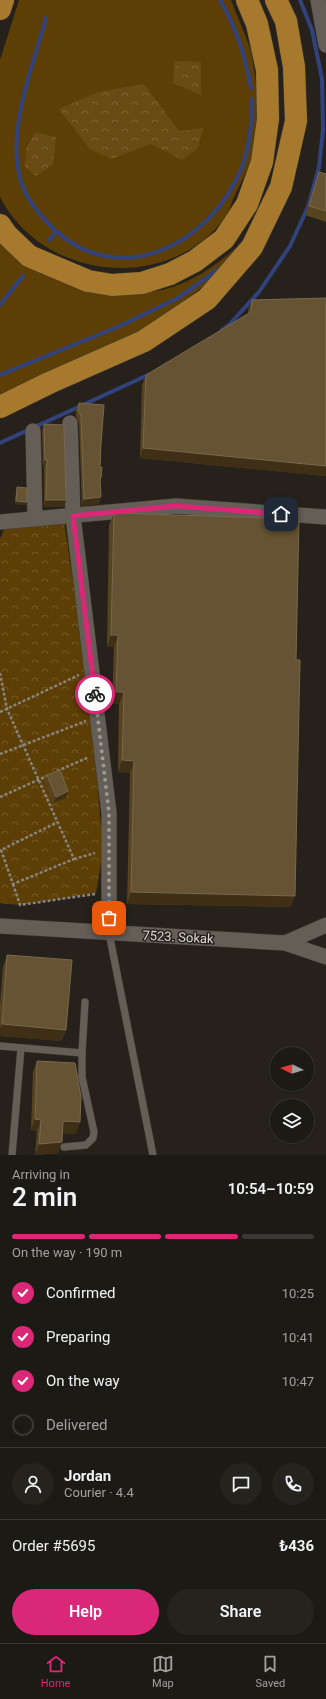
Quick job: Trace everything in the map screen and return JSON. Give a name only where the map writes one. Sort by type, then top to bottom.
[{"type":"highway","points":[[0,9],[3,0]]},
{"type":"highway","points":[[0,225],[7,235],[29,256],[88,281],[112,285],[142,283],[170,274],[195,261],[224,239],[247,204],[262,162],[268,119],[267,70],[257,24],[247,0]]},
{"type":"highway","points":[[0,407],[49,383],[144,341],[207,299],[252,247],[281,187],[296,121],[294,67],[286,21],[276,0]]},
{"type":"street","points":[[318,0],[326,45]]},
{"type":"street","points":[[70,423],[73,516],[109,813],[109,933]]},
{"type":"street","points":[[33,432],[35,519]]},
{"type":"street","points":[[0,522],[176,506],[326,517]]},
{"type":"street","points":[[285,943],[326,924]]},
{"type":"street","name":"7523. Sokak","points":[[0,926],[285,943]]},
{"type":"street","points":[[285,943],[326,956]]},
{"type":"lane","points":[[109,933],[153,1155]]},
{"type":"lane","points":[[64,1147],[86,1145],[93,1138],[94,1132],[82,1077],[85,1002]]},
{"type":"lane","points":[[0,1046],[82,1053]]},
{"type":"lane","points":[[12,1155],[21,1048]]},
{"type":"path","points":[[0,712],[92,669]]},
{"type":"path","points":[[0,673],[7,709],[74,859]]},
{"type":"path","points":[[0,754],[97,717]]},
{"type":"path","points":[[0,798],[102,751]]},
{"type":"path","points":[[58,822],[0,850],[20,905],[99,893]]},
{"type":"path","points":[[13,884],[74,859],[96,853]]},
{"type":"green space","points":[[19,0],[231,0],[251,52],[259,101],[259,113],[250,162],[229,211],[224,219],[199,243],[171,259],[139,267],[106,267],[74,260],[45,246],[20,225],[0,197],[0,60]]},
{"type":"green space","points":[[175,61],[201,62],[201,95],[173,83]]},
{"type":"green space","points":[[144,84],[179,131],[203,128],[198,148],[182,160],[151,144],[111,159],[90,149],[59,109],[98,92]]},
{"type":"green space","points":[[35,132],[56,137],[53,164],[36,176],[25,167],[26,149]]},
{"type":"green space","points":[[0,236],[44,273],[58,280],[87,288],[134,292],[160,290],[184,282],[208,270],[238,246],[213,279],[142,333],[0,398]]},
{"type":"green space","points":[[64,522],[87,671],[95,755],[103,851],[96,893],[20,905],[0,903],[0,539],[5,527]]},
{"type":"building","points":[[319,172],[326,174],[326,211],[309,206]]},
{"type":"building","points":[[326,298],[326,466],[143,448],[146,375],[251,312],[252,300]]},
{"type":"building","points":[[79,403],[104,405],[100,467],[102,467],[100,478],[101,497],[84,499],[81,416],[78,410]]},
{"type":"building","points":[[44,424],[64,425],[66,500],[46,500],[47,460],[45,460]]},
{"type":"building","points":[[17,487],[27,488],[27,502],[16,501]]},
{"type":"building","points":[[114,513],[299,519],[296,660],[300,660],[295,896],[131,892],[134,761],[122,760],[124,692],[116,692],[118,635],[111,635]]},
{"type":"building","points":[[60,770],[68,791],[56,797],[47,775]]},
{"type":"building","points":[[7,955],[72,960],[66,1030],[2,1024]]},
{"type":"building","points":[[37,1061],[75,1063],[81,1097],[80,1122],[63,1121],[62,1142],[39,1144],[41,1120],[35,1119]]},
{"type":"waterway","points":[[220,0],[240,43],[251,88]]},
{"type":"waterway","points":[[222,330],[229,325],[259,292],[290,246],[308,207],[319,167],[323,130],[322,79],[312,30],[300,0]]},
{"type":"waterway","points":[[46,18],[24,92],[20,112],[16,150],[18,168],[25,192],[33,206],[50,225],[76,245],[103,256],[132,257],[159,251],[185,238],[208,219],[228,195],[242,167],[250,134],[252,99]]},
{"type":"waterway","points":[[49,240],[56,232]]},
{"type":"waterway","points":[[0,375],[120,326],[178,298],[219,269]]},
{"type":"waterway","points":[[0,305],[23,276]]},
{"type":"waterway","points":[[0,443],[148,375]]},
{"type":"way so far","points":[[95,694],[109,813],[109,918]]},
{"type":"route","points":[[95,694],[73,516],[176,506],[281,514]]}]
